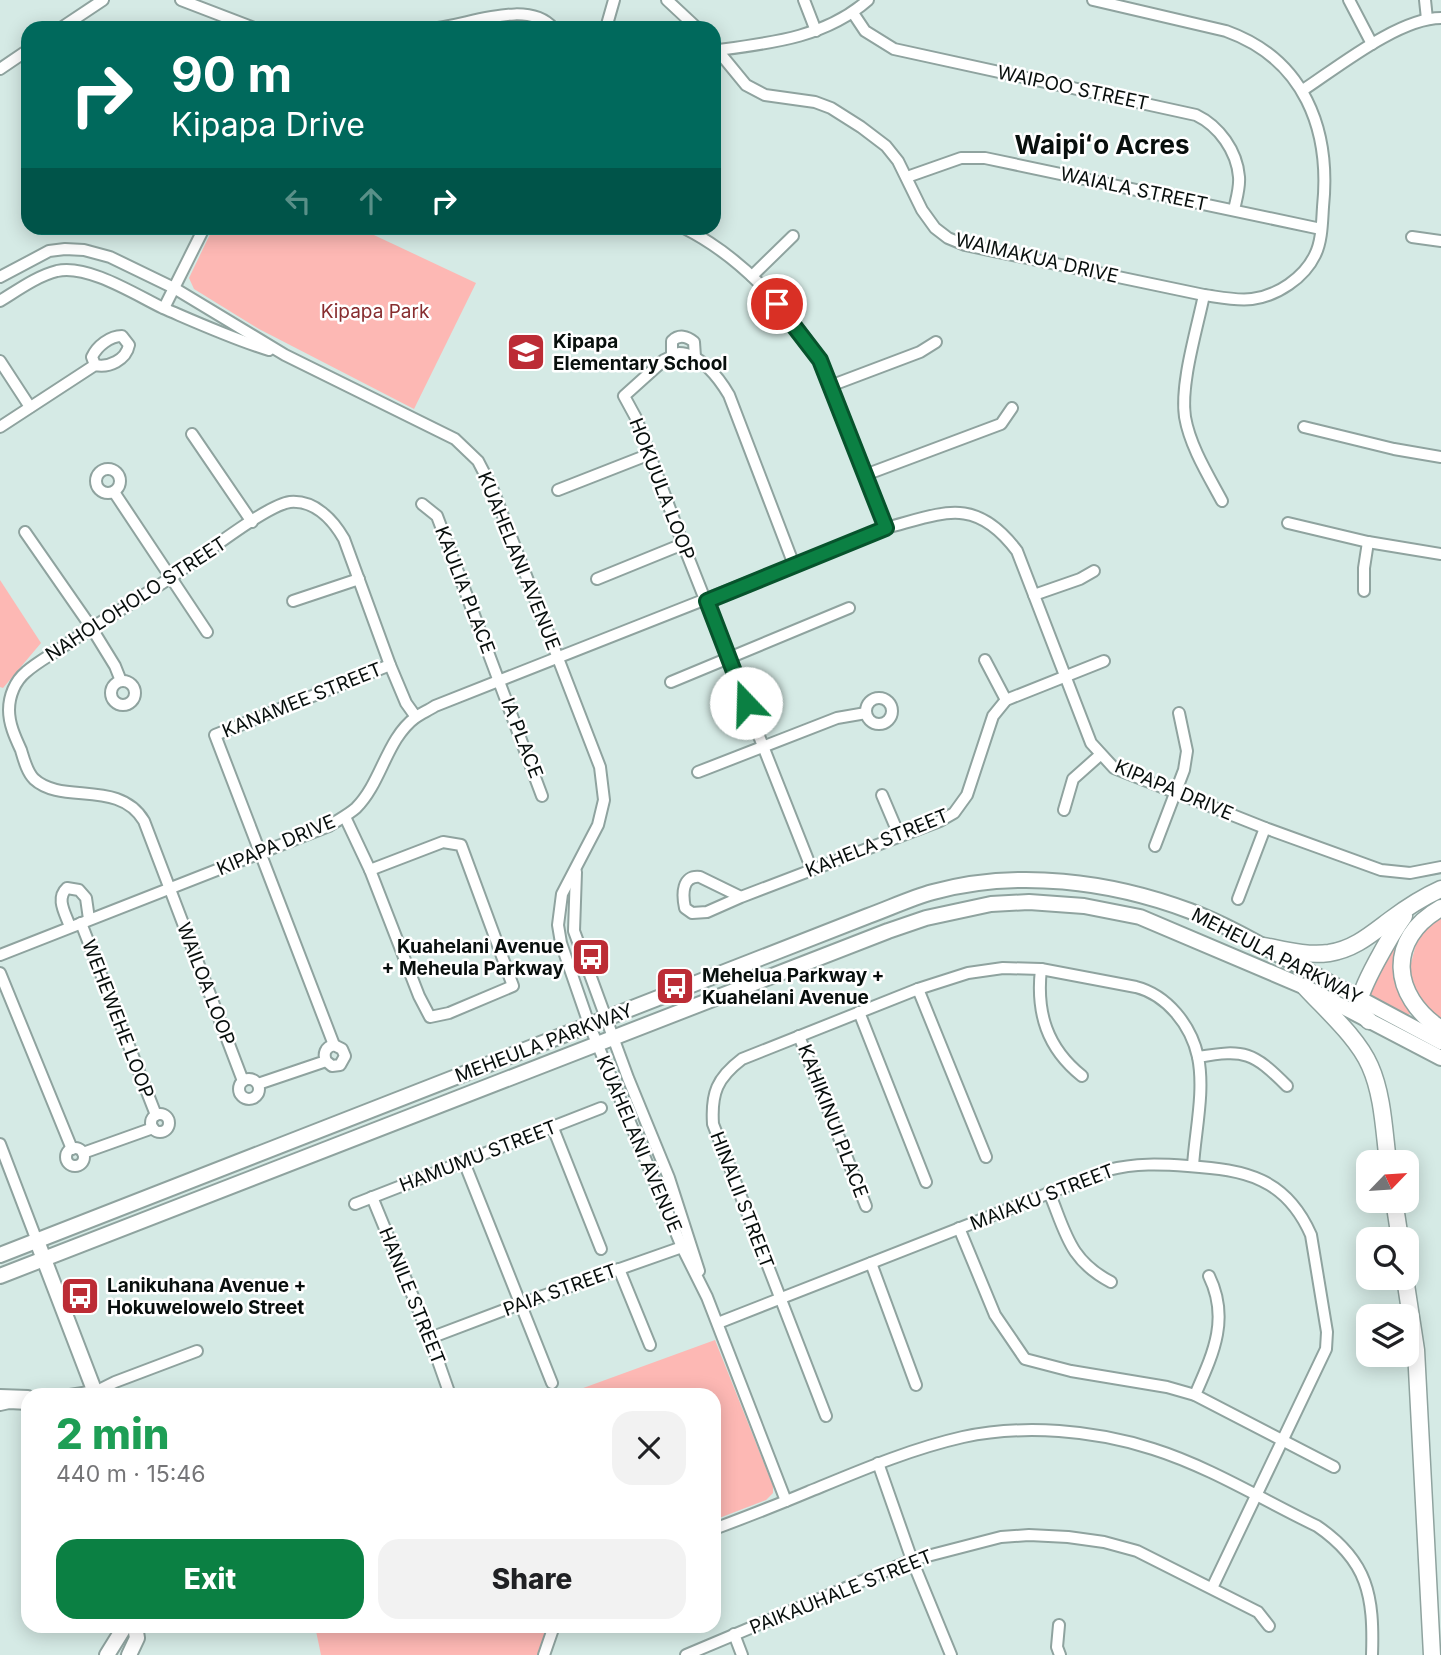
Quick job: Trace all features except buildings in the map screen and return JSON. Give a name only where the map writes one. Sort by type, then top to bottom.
[{"type":"highway","points":[[1264,946],[1305,954],[1346,949],[1373,935],[1390,920],[1441,889]]},
{"type":"highway","points":[[1369,1021],[1362,1014],[1359,998],[1393,932],[1405,914],[1418,902]]},
{"type":"highway","points":[[1441,908],[1420,922],[1410,936],[1403,953],[1401,969],[1404,987],[1414,1005],[1425,1018],[1441,1029]]},
{"type":"highway","points":[[1306,987],[1356,1044],[1370,1066],[1378,1090],[1386,1150]]},
{"type":"highway","points":[[1407,1290],[1416,1350],[1432,1655]]},
{"type":"main road","name":"MEHEULA PARKWAY","points":[[0,1255],[932,892],[991,882],[1076,882],[1150,898],[1192,912],[1264,946],[1441,1042]]},
{"type":"main road","name":"MEHEULA PARKWAY","points":[[0,1276],[888,931],[926,918],[991,904],[1029,902],[1084,906],[1140,917],[1306,987],[1441,1058]]},
{"type":"main road","points":[[37,1241],[91,1388]]},
{"type":"main road","points":[[107,1655],[121,1633]]},
{"type":"main road","points":[[129,1655],[137,1638],[136,1633]]},
{"type":"street","points":[[72,21],[103,0]]},
{"type":"street","points":[[181,0],[236,21]]},
{"type":"street","points":[[608,21],[614,0]]},
{"type":"street","points":[[667,0],[690,21]]},
{"type":"street","points":[[804,0],[816,31]]},
{"type":"street","points":[[721,48],[766,44],[816,31],[853,13],[868,0]]},
{"type":"street","points":[[1093,0],[1243,37],[1275,60],[1303,90],[1372,44],[1416,22],[1441,18]]},
{"type":"street","points":[[1349,0],[1372,44]]},
{"type":"street","points":[[1425,0],[1427,19]]},
{"type":"street","points":[[463,21],[517,6],[535,10],[548,21]]},
{"type":"street","name":"WAIPOO STREET","points":[[853,13],[865,31],[894,49],[1196,115],[1208,120],[1225,139],[1235,160],[1239,177],[1234,210]]},
{"type":"street","name":"WAIMAKUA DRIVE","points":[[721,54],[746,85],[765,95],[815,102],[831,108],[886,146],[935,228],[956,242],[1238,300],[1254,299],[1282,288],[1295,280],[1316,253],[1321,229],[1326,169],[1319,130],[1303,90]]},
{"type":"street","points":[[0,69],[21,55]]},
{"type":"street","name":"WAIALA STREET","points":[[906,177],[961,158],[985,158],[1321,229]]},
{"type":"street","points":[[164,308],[200,235]]},
{"type":"street","points":[[696,235],[720,249],[752,276],[813,348],[886,528]]},
{"type":"street","points":[[752,276],[793,236]]},
{"type":"street","points":[[1412,237],[1441,240]]},
{"type":"street","name":"KUAHELANI AVENUE","points":[[0,277],[42,253],[65,249],[84,250],[110,257],[174,288],[285,355],[455,439],[478,461],[493,490],[600,767],[604,800],[598,825],[562,894],[558,925],[568,964],[597,1044],[687,1246],[786,1502]]},
{"type":"street","name":"KUAHELANI AVENUE","points":[[0,301],[41,276],[60,270],[76,271],[116,285],[245,342],[285,355]]},
{"type":"street","points":[[1204,295],[1185,388],[1185,418],[1191,437],[1222,501]]},
{"type":"street","name":"HOKUULA LOOP","points":[[794,565],[736,407],[722,383],[695,356],[694,342],[682,336],[676,337],[672,341],[672,356],[624,396],[636,418],[812,870]]},
{"type":"street","points":[[830,386],[920,352],[936,342]]},
{"type":"street","points":[[672,356],[679,353],[695,356]]},
{"type":"street","points":[[0,360],[30,407]]},
{"type":"street","points":[[0,427],[94,365]]},
{"type":"street","points":[[865,475],[1001,424],[1012,408]]},
{"type":"street","points":[[1304,427],[1394,449],[1441,457]]},
{"type":"street","points":[[192,434],[252,522]]},
{"type":"street","points":[[558,490],[650,454]]},
{"type":"street","points":[[114,492],[207,632]]},
{"type":"street","name":"NAHOLOHOLO STREET","points":[[170,888],[139,812],[130,804],[119,799],[42,784],[33,778],[10,722],[10,698],[24,672],[273,508],[291,502],[312,507],[337,526],[390,665],[406,703],[416,716]]},
{"type":"street","name":"KAULIA PLACE","points":[[422,505],[437,516],[500,680]]},
{"type":"street","name":"KIPAPA DRIVE","points":[[0,956],[260,854],[345,817],[356,808],[370,789],[395,741],[416,716],[435,706],[707,601],[886,528],[958,512],[974,515],[997,528],[1017,551],[1091,743],[1114,768],[1265,828],[1381,870],[1410,873],[1441,867]]},
{"type":"street","points":[[1288,523],[1368,542],[1441,554]]},
{"type":"street","points":[[25,532],[91,628],[115,666],[121,681]]},
{"type":"street","points":[[1364,590],[1368,542]]},
{"type":"street","points":[[597,579],[683,544]]},
{"type":"street","points":[[1034,595],[1080,579],[1094,571]]},
{"type":"street","points":[[293,601],[359,579]]},
{"type":"street","points":[[671,682],[849,608]]},
{"type":"street","points":[[985,660],[1006,701],[1104,661]]},
{"type":"street","name":"KANAMEE STREET","points":[[260,854],[215,735],[390,665]]},
{"type":"street","name":"IA PLACE","points":[[500,680],[542,796]]},
{"type":"street","name":"KAHELA STREET","points":[[741,897],[700,877],[692,876],[685,884],[685,908],[692,913],[707,912],[940,821],[954,813],[967,795],[993,716],[1006,701]]},
{"type":"street","points":[[698,772],[837,718],[866,713]]},
{"type":"street","points":[[1155,846],[1184,770],[1187,751],[1179,713]]},
{"type":"street","points":[[1064,810],[1073,779],[1100,755]]},
{"type":"street","points":[[882,795],[899,835]]},
{"type":"street","points":[[345,817],[370,870],[419,996],[430,1017],[449,1013],[513,986],[461,845],[443,842],[370,870]]},
{"type":"street","points":[[1238,899],[1265,828]]},
{"type":"street","name":"WAILOA LOOP","points":[[258,1084],[326,1061],[336,1066],[344,1059],[342,1049],[334,1045],[260,854]]},
{"type":"street","name":"KUAHELANI AVENUE","points":[[576,869],[574,931],[669,1178],[687,1246]]},
{"type":"street","name":"WAILOA LOOP","points":[[170,888],[243,1081]]},
{"type":"street","name":"WEHEWEHE LOOP","points":[[80,923],[156,1115]]},
{"type":"street","points":[[1041,969],[1039,985],[1043,1022],[1065,1062],[1082,1076]]},
{"type":"street","name":"HINALII STREET","points":[[826,1416],[713,1124],[712,1104],[716,1089],[732,1067],[742,1059],[953,976],[987,970],[1041,969],[1147,990],[1169,1005],[1181,1020],[1198,1058],[1199,1098],[1192,1166]]},
{"type":"street","points":[[0,973],[72,1149],[83,1153],[153,1128]]},
{"type":"street","points":[[918,989],[986,1157]]},
{"type":"street","points":[[859,1012],[926,1182]]},
{"type":"street","name":"KAHIKINUI PLACE","points":[[799,1036],[866,1206]]},
{"type":"street","points":[[326,1061],[325,1053],[334,1045]]},
{"type":"street","points":[[1198,1058],[1228,1052],[1245,1054],[1265,1064],[1287,1086]]},
{"type":"street","name":"WAILOA LOOP","points":[[252,1079],[258,1084],[256,1097],[244,1099],[238,1092],[243,1081],[252,1079]]},
{"type":"street","name":"HAMUMU STREET","points":[[355,1204],[601,1108]]},
{"type":"street","name":"WEHEWEHE LOOP","points":[[156,1115],[166,1116],[169,1125],[162,1132],[153,1128],[152,1120],[156,1115]]},
{"type":"street","points":[[552,1128],[601,1250]]},
{"type":"street","points":[[0,1144],[37,1241]]},
{"type":"street","points":[[464,1162],[552,1383]]},
{"type":"street","name":"MAIAKU STREET","points":[[718,1323],[1049,1192],[1126,1165],[1144,1163],[1236,1171],[1271,1184],[1295,1206],[1311,1235],[1327,1332],[1326,1349],[1212,1588]]},
{"type":"street","points":[[1049,1192],[1071,1246],[1080,1260],[1093,1272],[1111,1282]]},
{"type":"street","name":"HANILE STREET","points":[[372,1197],[448,1388]]},
{"type":"street","points":[[959,1228],[995,1315],[1025,1359],[1071,1371],[1167,1387],[1195,1395],[1334,1467]]},
{"type":"street","name":"PAIA STREET","points":[[430,1338],[687,1246]]},
{"type":"street","points":[[871,1263],[916,1385]]},
{"type":"street","points":[[619,1269],[650,1345]]},
{"type":"street","points":[[1195,1395],[1213,1355],[1219,1327],[1218,1294],[1209,1276]]},
{"type":"street","points":[[108,1388],[197,1351]]},
{"type":"street","points":[[0,1395],[21,1396]]},
{"type":"street","points":[[0,1405],[21,1404]]},
{"type":"street","points":[[721,1526],[878,1463],[966,1436],[1051,1431],[1122,1440],[1153,1449],[1210,1472],[1331,1535],[1352,1556],[1368,1591],[1373,1624],[1372,1655]]},
{"type":"street","points":[[878,1463],[912,1560],[951,1655]]},
{"type":"street","name":"PAIKAUHALE STREET","points":[[686,1655],[912,1560],[1001,1536],[1069,1537],[1104,1542],[1136,1551],[1258,1612],[1269,1626]]},
{"type":"street","points":[[1059,1625],[1057,1647],[1060,1655]]},
{"type":"street","points":[[544,1655],[552,1633]]},
{"type":"street","points":[[734,1634],[743,1655]]},
{"type":"green space","name":"Kipapa Park","points":[[210,235],[374,235],[476,283],[414,409],[259,329],[194,289],[189,278]]},
{"type":"green space","points":[[0,580],[41,643],[3,688],[0,687]]},
{"type":"green space","points":[[1441,898],[1441,902],[1403,937],[1413,1012],[1405,1017],[1369,997],[1406,928],[1427,906]]},
{"type":"green space","points":[[1441,916],[1441,1027],[1415,1002],[1409,971],[1416,944],[1426,929]]},
{"type":"green space","points":[[715,1340],[773,1486],[773,1493],[766,1500],[721,1517],[721,1388],[583,1388]]},
{"type":"green space","points":[[316,1633],[545,1633],[538,1655],[321,1655]]},
{"type":"place","name":"Kipapa Elementary School","points":[[526,352]]},
{"type":"place","name":"Kuahelani Avenue + Meheula Parkway","points":[[591,957]]},
{"type":"place","name":"Mehelua Parkway + Kuahelani Avenue","points":[[675,986]]},
{"type":"place","name":"Lanikuhana Avenue + Hokuwelowelo Street","points":[[80,1296]]},
{"type":"district","name":"Waipiʻo Acres","points":[[1102,144]]},
{"type":"route","points":[[746,703],[707,601],[886,528],[820,360],[777,304]]}]
